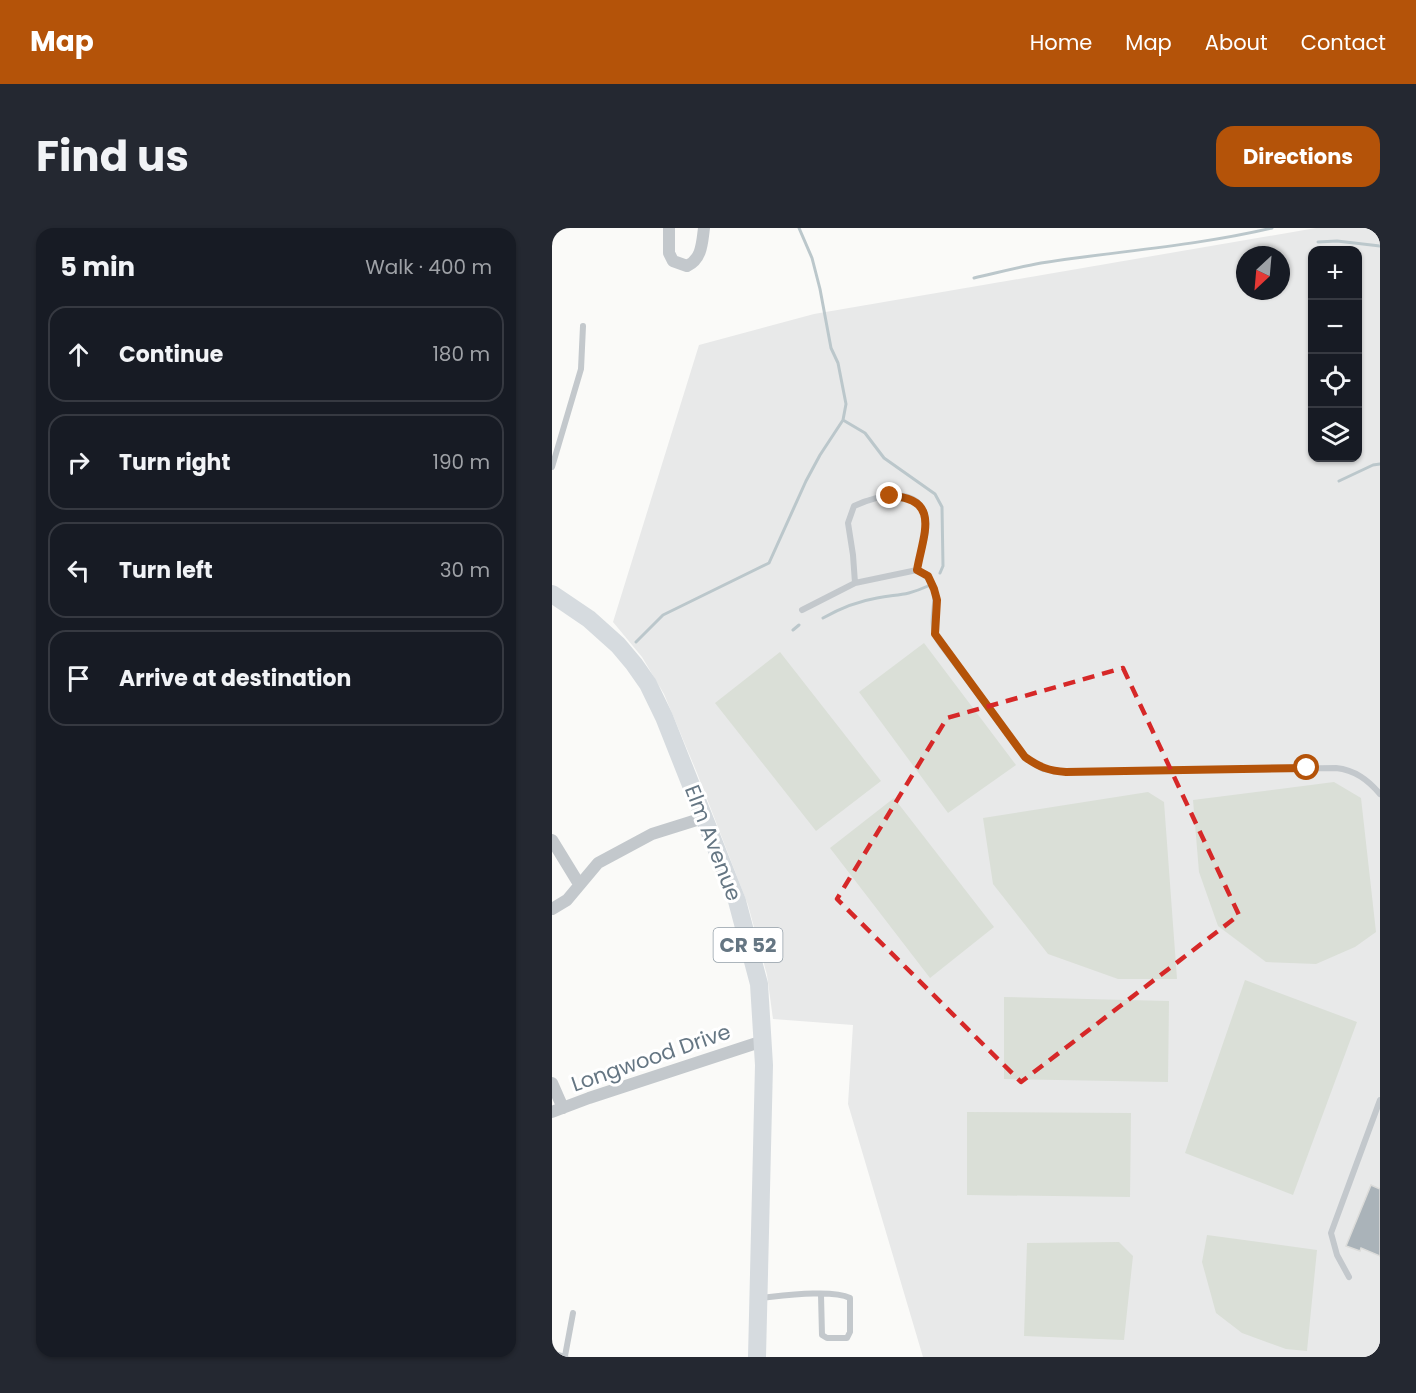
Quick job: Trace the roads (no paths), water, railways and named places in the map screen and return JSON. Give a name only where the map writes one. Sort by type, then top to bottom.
[{"type":"main road","name":"Elm Avenue","points":[[552,594],[589,619],[618,645],[648,684],[664,717],[737,901],[759,984],[763,1041],[757,1357]]},
{"type":"street","points":[[669,228],[669,253],[673,261],[687,266],[697,259],[702,246],[704,228]]},
{"type":"street","points":[[552,909],[567,900],[598,863],[652,834],[704,818]]},
{"type":"street","points":[[552,840],[579,884]]},
{"type":"street","name":"Longwood Drive","points":[[558,1110],[763,1041]]},
{"type":"street","points":[[552,1083],[558,1110]]},
{"type":"lane","points":[[552,467],[581,369],[583,326]]},
{"type":"lane","points":[[855,583],[848,523],[854,506],[869,499],[907,496],[920,504],[926,519],[917,570]]},
{"type":"lane","points":[[802,610],[855,583],[917,570],[928,576],[937,600],[935,634],[942,646],[1025,757],[1043,769],[1066,772],[1336,768],[1356,773],[1380,794]]},
{"type":"lane","points":[[1349,1277],[1337,1255],[1332,1233],[1380,1100]]},
{"type":"lane","points":[[759,1298],[821,1295],[843,1295],[850,1298],[850,1332],[847,1338],[827,1338],[822,1335],[821,1295]]},
{"type":"lane","points":[[555,1357],[558,1355],[565,1357],[573,1313]]},
{"type":"waterway","points":[[636,642],[663,615],[769,563],[806,481],[843,420],[846,404],[838,363],[831,348],[812,258],[799,228]]},
{"type":"waterway","points":[[974,278],[1041,263],[1186,244],[1272,228]]},
{"type":"waterway","points":[[1318,242],[1337,241],[1380,246]]},
{"type":"waterway","points":[[843,420],[865,433],[884,458],[935,494],[942,507],[943,566],[940,573]]},
{"type":"waterway","points":[[1339,481],[1380,464]]},
{"type":"waterway","points":[[823,618],[863,601],[908,593],[928,586]]},
{"type":"waterway","points":[[793,630],[799,625]]}]
